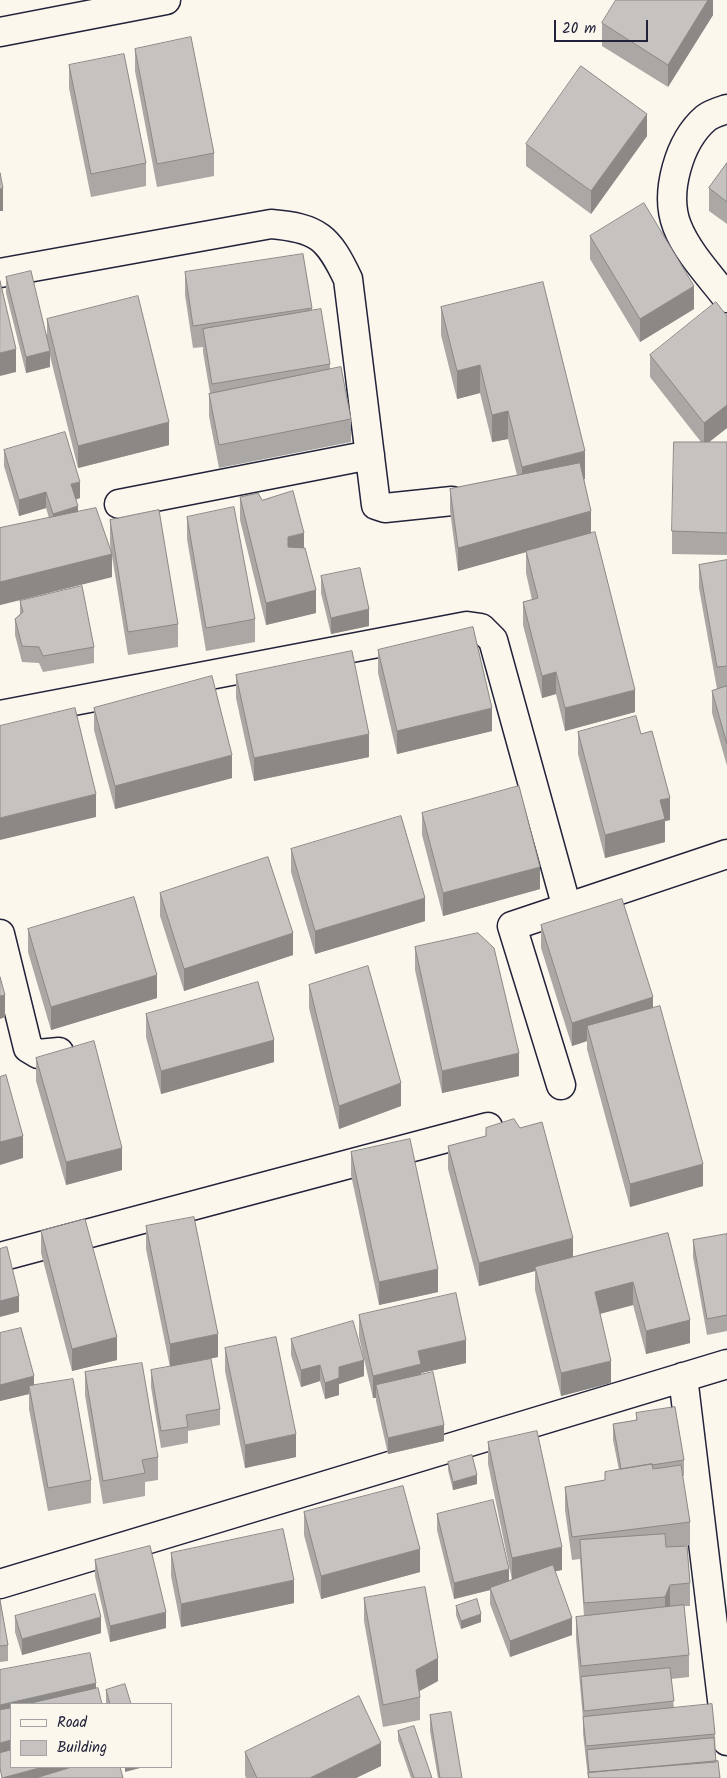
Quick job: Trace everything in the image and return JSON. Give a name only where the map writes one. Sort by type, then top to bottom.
[{"type":"street","points":[[0,32],[166,0]]},
{"type":"street","points":[[727,109],[706,118],[686,144],[674,174],[671,206],[677,228],[727,298]]},
{"type":"street","points":[[0,273],[272,224],[298,226],[321,237],[334,250],[348,279],[376,505],[385,508],[452,500]]},
{"type":"street","points":[[119,504],[370,455]]},
{"type":"street","points":[[0,715],[467,626],[481,628],[493,640],[567,908]]},
{"type":"street","points":[[561,1086],[512,926],[727,854]]},
{"type":"street","points":[[0,934],[28,1048],[38,1054],[59,1052]]},
{"type":"street","points":[[0,1257],[488,1127]]},
{"type":"street","points":[[0,1584],[727,1364]]},
{"type":"street","points":[[683,1377],[727,1741]]},
{"type":"building","points":[[616,0],[708,0],[668,65],[602,23]]},
{"type":"building","points":[[191,37],[214,153],[157,164],[135,49]]},
{"type":"building","points":[[124,54],[146,163],[91,174],[69,65]]},
{"type":"building","points":[[581,66],[647,114],[591,191],[526,144]]},
{"type":"building","points":[[727,163],[727,202],[709,188]]},
{"type":"building","points":[[0,173],[3,188],[0,189]]},
{"type":"building","points":[[644,203],[694,286],[640,319],[590,236]]},
{"type":"building","points":[[303,254],[312,308],[193,326],[185,272]]},
{"type":"building","points":[[31,271],[50,351],[26,357],[6,277]]},
{"type":"building","points":[[0,281],[16,349],[0,353]]},
{"type":"building","points":[[543,282],[585,451],[522,467],[508,411],[492,415],[480,365],[457,371],[441,307]]},
{"type":"building","points":[[138,296],[169,422],[78,446],[47,319]]},
{"type":"building","points":[[716,302],[727,316],[727,405],[704,423],[650,355]]},
{"type":"building","points":[[321,309],[330,364],[212,384],[203,329]]},
{"type":"building","points":[[341,367],[351,419],[219,445],[209,394]]},
{"type":"building","points":[[65,432],[80,482],[71,484],[78,506],[53,514],[46,492],[19,500],[4,450]]},
{"type":"building","points":[[674,442],[727,442],[727,533],[672,531]]},
{"type":"building","points":[[580,463],[591,511],[458,548],[450,489]]},
{"type":"building","points":[[293,491],[304,533],[288,537],[288,547],[305,548],[316,590],[266,603],[240,497],[258,493],[262,500]]},
{"type":"building","points":[[234,507],[255,619],[206,628],[187,517]]},
{"type":"building","points":[[96,508],[112,554],[0,582],[0,528]]},
{"type":"building","points":[[159,510],[178,624],[128,632],[110,520]]},
{"type":"building","points":[[595,532],[635,690],[565,708],[556,672],[542,676],[523,602],[538,598],[526,551]]},
{"type":"building","points":[[727,560],[727,666],[717,667],[699,565]]},
{"type":"building","points":[[360,568],[369,609],[331,618],[321,576]]},
{"type":"building","points":[[82,586],[94,647],[43,656],[39,647],[22,646],[15,619],[23,612],[20,601]]},
{"type":"building","points":[[473,627],[492,708],[397,731],[378,650]]},
{"type":"building","points":[[352,651],[369,734],[254,758],[236,675]]},
{"type":"building","points":[[212,676],[232,755],[115,786],[94,708]]},
{"type":"building","points":[[727,686],[727,744],[712,691]]},
{"type":"building","points":[[75,708],[96,794],[0,818],[0,726]]},
{"type":"building","points":[[636,716],[641,734],[652,731],[670,798],[660,800],[665,819],[605,835],[578,732]]},
{"type":"building","points":[[519,786],[540,867],[443,893],[422,813]]},
{"type":"building","points":[[401,816],[425,898],[315,931],[291,849]]},
{"type":"building","points":[[268,857],[293,933],[184,969],[160,893]]},
{"type":"building","points":[[134,897],[157,975],[51,1007],[28,929]]},
{"type":"building","points":[[622,899],[653,997],[572,1023],[541,925]]},
{"type":"building","points":[[478,933],[494,948],[519,1053],[442,1071],[415,947]]},
{"type":"building","points":[[368,966],[401,1083],[339,1106],[309,985]]},
{"type":"building","points":[[0,977],[5,995],[0,996]]},
{"type":"building","points":[[258,982],[274,1040],[161,1071],[146,1014]]},
{"type":"building","points":[[660,1006],[703,1164],[630,1184],[587,1026]]},
{"type":"building","points":[[94,1041],[122,1148],[66,1162],[36,1058]]},
{"type":"building","points":[[6,1075],[23,1136],[0,1142],[0,1077]]},
{"type":"building","points":[[514,1119],[520,1128],[542,1122],[573,1238],[479,1263],[448,1146],[486,1136],[486,1128]]},
{"type":"building","points":[[410,1139],[438,1269],[379,1282],[351,1152]]},
{"type":"building","points":[[194,1217],[218,1334],[170,1344],[146,1226]]},
{"type":"building","points":[[85,1219],[117,1337],[72,1349],[41,1231]]},
{"type":"building","points":[[668,1233],[690,1320],[646,1331],[633,1282],[595,1292],[611,1361],[561,1373],[535,1267]]},
{"type":"building","points":[[727,1234],[727,1315],[707,1319],[693,1240]]},
{"type":"building","points":[[7,1247],[19,1296],[0,1301],[0,1249]]},
{"type":"building","points":[[456,1293],[466,1340],[418,1351],[421,1364],[373,1376],[359,1315]]},
{"type":"building","points":[[353,1321],[364,1360],[339,1367],[339,1378],[325,1383],[320,1365],[301,1370],[291,1339]]},
{"type":"building","points":[[21,1328],[34,1376],[0,1385],[0,1333]]},
{"type":"building","points":[[276,1337],[296,1434],[245,1445],[225,1348]]},
{"type":"building","points":[[211,1359],[220,1409],[186,1415],[188,1427],[161,1431],[151,1370]]},
{"type":"building","points":[[142,1363],[158,1457],[142,1460],[145,1473],[103,1481],[85,1372]]},
{"type":"building","points":[[433,1372],[444,1425],[388,1438],[376,1385]]},
{"type":"building","points":[[73,1379],[91,1480],[48,1488],[29,1386]]},
{"type":"building","points":[[675,1407],[684,1460],[621,1469],[613,1424],[637,1420],[636,1413]]},
{"type":"building","points":[[537,1431],[562,1547],[512,1558],[488,1442]]},
{"type":"building","points":[[472,1455],[477,1475],[453,1482],[448,1462]]},
{"type":"building","points":[[652,1464],[653,1469],[681,1465],[690,1522],[572,1537],[565,1487],[605,1480],[605,1472]]},
{"type":"building","points":[[403,1486],[420,1549],[321,1576],[304,1512]]},
{"type":"building","points":[[493,1500],[509,1569],[454,1583],[437,1514]]},
{"type":"building","points":[[283,1529],[294,1580],[181,1604],[171,1553]]},
{"type":"building","points":[[665,1534],[666,1547],[687,1546],[690,1583],[670,1585],[665,1597],[584,1603],[580,1540]]},
{"type":"building","points":[[150,1546],[166,1612],[110,1626],[95,1560]]},
{"type":"building","points":[[553,1565],[572,1618],[510,1641],[490,1588]]},
{"type":"building","points":[[425,1587],[438,1658],[416,1670],[420,1697],[383,1705],[364,1598]]},
{"type":"building","points":[[95,1594],[101,1617],[22,1639],[15,1616]]},
{"type":"building","points":[[477,1599],[481,1614],[461,1621],[456,1606]]},
{"type":"building","points":[[0,1600],[8,1645],[0,1646]]},
{"type":"building","points":[[684,1605],[689,1655],[581,1666],[576,1617]]},
{"type":"building","points":[[90,1653],[96,1683],[0,1705],[0,1670]]},
{"type":"building","points":[[670,1668],[674,1701],[584,1711],[581,1677]]},
{"type":"building","points":[[125,1684],[131,1703],[110,1703],[106,1690]]},
{"type":"building","points":[[98,1688],[102,1703],[31,1703]]},
{"type":"building","points":[[359,1696],[381,1743],[310,1778],[257,1778],[245,1752]]},
{"type":"building","points":[[712,1704],[715,1734],[586,1746],[583,1717]]},
{"type":"building","points":[[10,1708],[10,1740],[0,1743],[0,1710]]},
{"type":"building","points":[[451,1712],[462,1778],[440,1778],[430,1715]]},
{"type":"building","points":[[414,1726],[432,1778],[414,1778],[398,1731]]},
{"type":"building","points":[[714,1738],[716,1762],[589,1772],[587,1750]]},
{"type":"building","points":[[10,1750],[10,1768],[39,1768],[2,1778],[0,1753]]},
{"type":"building","points":[[718,1761],[720,1778],[589,1778],[588,1773]]},
{"type":"building","points":[[69,1768],[120,1768],[123,1778],[36,1778]]}]
